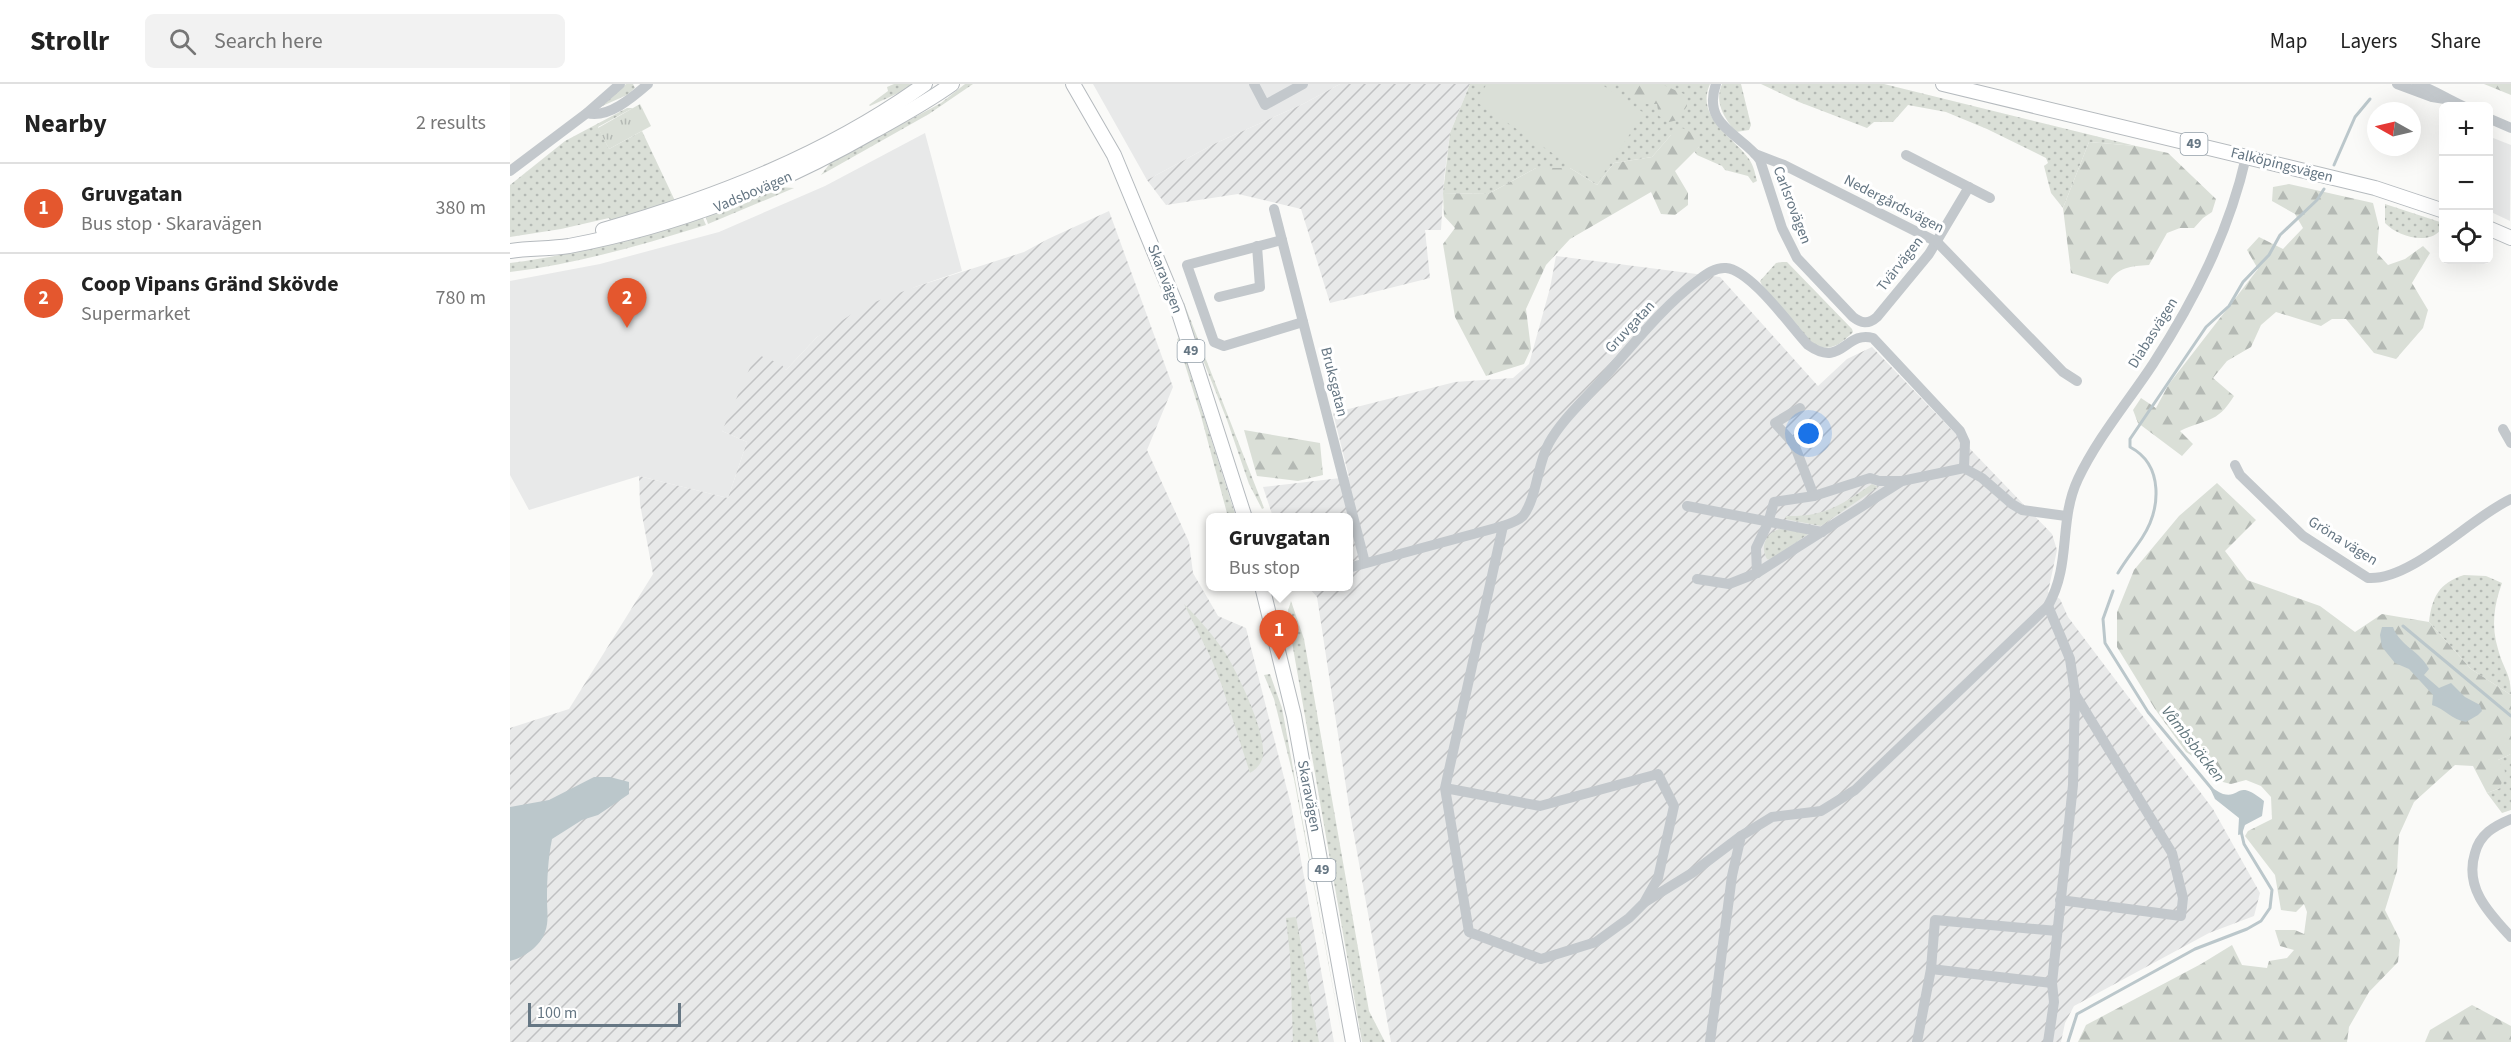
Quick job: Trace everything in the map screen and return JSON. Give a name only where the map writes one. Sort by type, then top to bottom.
[{"type":"main road","name":"Vadsbovägen","points":[[534,248],[651,216],[789,164],[850,132],[902,101],[925,84]]},
{"type":"main road","name":"Vadsbovägen","points":[[510,251],[565,246],[641,230],[741,198],[839,151],[918,107],[952,84]]},
{"type":"main road","name":"Skaravägen","points":[[1073,84],[1114,155],[1177,307],[1243,513]]},
{"type":"main road","name":"Falköpingsvägen","points":[[1943,84],[2374,188],[2441,210]]},
{"type":"main road","points":[[2493,230],[2511,238]]},
{"type":"main road","name":"Skaravägen","points":[[1263,591],[1294,716],[1353,1042]]},
{"type":"street","points":[[510,171],[587,113],[620,84]]},
{"type":"street","points":[[587,113],[594,115],[605,112],[634,96],[648,84]]},
{"type":"street","points":[[1254,84],[1264,105],[1303,84]]},
{"type":"street","name":"Carlsrovägen","points":[[1716,84],[1712,98],[1719,120],[1760,160],[1764,179],[1782,228],[1797,258],[1853,317],[1866,323]]},
{"type":"street","points":[[2397,84],[2453,102]]},
{"type":"street","points":[[2417,84],[2435,90],[2446,99]]},
{"type":"street","points":[[2493,120],[2511,128]]},
{"type":"street","name":"Nedergårdsvägen","points":[[1755,154],[1784,165],[1937,242],[2063,372],[2078,381]]},
{"type":"street","points":[[1906,154],[1990,198]]},
{"type":"street","name":"Diabasvägen","points":[[2048,606],[2056,591],[2063,568],[2066,516],[2078,480],[2111,423],[2153,364],[2205,274],[2220,243],[2246,157]]},
{"type":"street","name":"Tvärvägen","points":[[1866,323],[1877,317],[1937,242],[1969,187]]},
{"type":"street","name":"Bruksgatan","points":[[1274,208],[1352,513]]},
{"type":"street","points":[[1282,240],[1187,265],[1214,342],[1224,346],[1303,322]]},
{"type":"street","points":[[1219,297],[1260,287],[1257,246]]},
{"type":"street","name":"Gruvgatan","points":[[1353,567],[1503,526],[1522,517],[1527,508],[1544,452],[1565,422],[1650,327],[1687,290],[1708,273],[1726,268],[1740,274],[1754,285],[1818,353],[1830,354],[1860,337],[1874,338],[1960,431],[1965,442],[1964,468]]},
{"type":"street","points":[[1800,408],[1775,423],[1794,444],[1814,496]]},
{"type":"street","points":[[2503,429],[2511,443]]},
{"type":"street","name":"Gröna vägen","points":[[2235,465],[2240,475],[2303,536],[2368,578],[2379,579],[2394,574],[2458,536],[2495,507],[2511,500]]},
{"type":"street","points":[[1757,573],[1756,548],[1768,523],[1774,502],[1814,496],[1870,478],[1879,481],[1902,481],[1964,468],[1982,478],[2022,510],[2066,516]]},
{"type":"street","points":[[1697,579],[1729,584],[1757,573],[1902,481]]},
{"type":"street","points":[[1687,506],[1822,532]]},
{"type":"street","name":"Bruksgatan","points":[[1353,516],[1365,563]]},
{"type":"street","points":[[1503,526],[1445,788],[1469,932],[1542,959],[1596,942],[1629,918],[1644,903],[1692,873],[1741,836],[1772,817],[1821,811],[1855,790],[2048,606],[2070,659],[2075,693],[2073,785],[2052,983],[2054,1002],[2048,1042]]},
{"type":"street","points":[[2061,900],[2181,915],[2182,898],[2172,853],[2075,693]]},
{"type":"street","points":[[1445,788],[1540,806],[1658,774],[1674,806],[1658,878],[1644,903]]},
{"type":"street","points":[[2511,819],[2486,833],[2477,846],[2471,864],[2472,881],[2478,896],[2511,937]]},
{"type":"street","points":[[1710,1042],[1732,876],[1741,836]]},
{"type":"street","points":[[1917,1042],[1931,969],[1935,920],[2057,931]]},
{"type":"street","points":[[1931,969],[2052,983]]},
{"type":"shaded area","points":[[1093,84],[1340,84],[1303,104],[1216,143],[1147,180]]},
{"type":"shaded area","points":[[1340,84],[1470,84],[1450,133],[1441,230],[1425,230],[1430,278],[1330,303],[1301,209],[1238,194],[1166,205],[1147,180],[1216,143],[1303,104]]},
{"type":"shaded area","points":[[925,133],[962,271],[915,287],[817,337],[786,370],[780,366],[722,431],[747,442],[728,498],[639,476],[529,510],[510,475],[510,281],[600,264],[719,232],[825,186]]},
{"type":"shaded area","points":[[2493,138],[2511,145],[2510,221],[2493,213]]},
{"type":"shaded area","points":[[1109,211],[1173,387],[1147,450],[1189,542],[1193,573],[1218,616],[1246,628],[1291,805],[1334,1042],[510,1042],[510,728],[569,709],[653,574],[640,504],[639,476],[728,498],[747,442],[722,431],[756,354],[781,364],[786,370],[817,337],[864,306],[1024,252]]},
{"type":"shaded area","points":[[1556,256],[1720,277],[1818,386],[1847,359],[1872,347],[2052,534],[2057,550],[2048,592],[2060,599],[2068,617],[2213,809],[2260,893],[2254,916],[2209,933],[2074,1006],[2065,1023],[2061,1042],[1391,1042],[1350,813],[1317,597],[1312,591],[1353,591],[1353,513],[1272,513],[1263,487],[1349,477],[1333,413],[1455,382],[1513,378],[1529,364],[1550,288]]},
{"type":"shaded area","points":[[2382,627],[2393,627],[2400,639],[2421,658],[2429,669],[2424,675],[2439,688],[2451,683],[2465,697],[2480,705],[2482,711],[2466,722],[2432,705],[2433,695],[2409,669],[2395,663],[2382,647],[2380,635]]},
{"type":"shaded area","points":[[594,777],[610,777],[629,782],[629,794],[598,815],[582,820],[552,839],[545,932],[540,942],[531,951],[510,961],[510,807],[549,800]]},
{"type":"shaded area","points":[[2209,786],[2223,794],[2229,795],[2243,790],[2255,794],[2264,801],[2262,816],[2245,825],[2242,834],[2238,835],[2239,818],[2215,799]]},
{"type":"green space","points":[[626,84],[633,84],[635,88],[627,95],[600,107]]},
{"type":"green space","points":[[894,84],[918,84],[869,105],[888,91],[887,87]]},
{"type":"green space","points":[[965,84],[973,84],[929,114],[821,175],[831,162],[941,103]]},
{"type":"green space","points":[[1470,84],[1710,84],[1707,96],[1712,116],[1718,126],[1749,159],[1757,181],[1753,183],[1748,176],[1725,170],[1722,166],[1697,155],[1694,151],[1699,147],[1671,135],[1652,157],[1614,163],[1597,185],[1570,168],[1536,168],[1488,194],[1443,193],[1450,133]]},
{"type":"green space","points":[[1487,84],[1601,84],[1644,113],[1597,183],[1475,101]]},
{"type":"green space","points":[[1621,84],[1661,84],[1684,94],[1687,106],[1678,120],[1669,122],[1659,116],[1657,104],[1638,104],[1625,92]]},
{"type":"green space","points":[[1722,84],[1741,84],[1751,125],[1749,130],[1736,132],[1724,115],[1719,97]]},
{"type":"green space","points":[[1761,84],[1884,84],[2136,146],[2089,142],[2063,208],[2051,193],[2044,166],[2048,163],[2046,158],[1946,112],[1908,105],[1893,122],[1874,122],[1867,128],[1799,102]]},
{"type":"green space","points":[[2484,84],[2511,84],[2511,95]]},
{"type":"green space","points":[[640,104],[651,126],[609,149],[598,128]]},
{"type":"green space","points":[[627,108],[633,108],[598,127],[609,149],[642,131],[676,203],[611,222],[609,218],[510,237],[510,185],[565,141]]},
{"type":"green space","points":[[1682,128],[1695,134],[1699,147],[1675,171],[1688,193],[1688,205],[1675,215],[1661,214],[1651,192],[1570,239],[1546,265],[1526,309],[1531,349],[1524,364],[1486,376],[1455,317],[1443,244],[1455,228],[1444,216],[1443,193],[1488,194],[1536,168],[1570,168],[1597,185],[1614,163],[1652,157],[1671,135]]},
{"type":"green space","points":[[2089,142],[2136,146],[2168,153],[2216,199],[2212,212],[2194,228],[2180,228],[2167,233],[2149,265],[2130,267],[2120,271],[2108,284],[2071,273],[2063,208]]},
{"type":"green space","points":[[2289,184],[2373,203],[2379,227],[2377,253],[2388,265],[2405,259],[2423,246],[2430,253],[2412,283],[2428,310],[2423,328],[2396,359],[2374,353],[2346,319],[2332,319],[2321,326],[2276,312],[2261,325],[2251,347],[2227,361],[2213,378],[2234,396],[2222,412],[2210,420],[2180,431],[2193,444],[2182,456],[2138,423],[2133,410],[2141,398],[2156,408],[2169,384],[2258,269],[2247,250],[2259,237],[2283,249],[2303,228],[2295,214],[2272,201],[2273,187]]},
{"type":"green space","points":[[779,187],[794,188],[708,224],[705,215]]},
{"type":"green space","points":[[2385,204],[2439,222],[2439,232],[2430,237],[2414,238],[2398,232],[2385,223]]},
{"type":"green space","points":[[702,216],[706,225],[658,240],[585,259],[510,272],[510,263],[583,250]]},
{"type":"green space","points":[[1787,262],[1853,332],[1834,346],[1825,348],[1814,344],[1790,319],[1760,281],[1776,263]]},
{"type":"green space","points":[[1184,303],[1264,508],[1262,509],[1249,484],[1227,420],[1181,305]]},
{"type":"green space","points":[[1179,338],[1235,513],[1227,513],[1201,416],[1177,339]]},
{"type":"green space","points":[[1244,430],[1320,443],[1323,475],[1298,481],[1257,476]]},
{"type":"green space","points":[[2217,483],[2256,520],[2225,551],[2247,580],[2320,606],[2355,632],[2382,614],[2429,622],[2471,669],[2511,695],[2511,754],[2498,760],[2505,771],[2500,788],[2487,793],[2473,766],[2455,765],[2414,802],[2399,835],[2397,871],[2385,910],[2400,940],[2398,962],[2369,992],[2349,1027],[2347,1042],[2078,1042],[2086,1025],[2232,945],[2242,965],[2267,968],[2269,961],[2287,958],[2294,950],[2280,946],[2275,930],[2295,930],[2304,934],[2307,912],[2304,904],[2296,912],[2281,910],[2275,875],[2245,836],[2248,831],[2272,819],[2271,797],[2261,786],[2246,780],[2231,784],[2223,782],[2211,768],[2186,752],[2155,709],[2117,647],[2117,612],[2134,570],[2179,516]]},
{"type":"green space","points":[[1872,484],[1878,487],[1821,526],[1785,519],[1786,516],[1812,514],[1832,508]]},
{"type":"green space","points":[[1783,528],[1808,534],[1771,560],[1767,559],[1764,549],[1766,539],[1773,532]]},
{"type":"green space","points":[[2464,575],[2486,576],[2502,583],[2495,607],[2494,624],[2500,656],[2510,681],[2511,695],[2471,669],[2429,622],[2432,605],[2438,592],[2448,582]]},
{"type":"green space","points":[[1291,601],[1304,639],[1369,1011],[1385,1042],[1362,1042],[1287,614]]},
{"type":"green space","points":[[1184,604],[1226,654],[1256,718],[1263,745],[1263,755],[1259,766],[1250,773],[1222,686]]},
{"type":"green space","points":[[1270,674],[1282,708],[1343,1042],[1294,779],[1274,699],[1264,675]]},
{"type":"green space","points":[[2511,754],[2511,810],[2502,813],[2487,793],[2500,788],[2498,760]]},
{"type":"green space","points":[[1296,917],[1319,1042],[1293,1042],[1290,955],[1286,918]]},
{"type":"green space","points":[[2472,1005],[2511,1026],[2511,1042],[2425,1042],[2430,1030]]},
{"type":"waterway","points":[[2334,165],[2355,117],[2370,99]]},
{"type":"waterway","points":[[2118,573],[2148,527],[2156,501],[2154,476],[2141,455],[2130,447],[2130,439],[2206,327],[2229,306],[2243,282],[2269,255],[2280,235],[2317,200],[2324,189]]},
{"type":"waterway","name":"Våmbsbäcken","points":[[2113,591],[2103,619],[2105,643],[2148,712],[2212,789]]},
{"type":"waterway","points":[[2403,626],[2511,716]]},
{"type":"waterway","name":"Våmbsbäcken","points":[[2068,1042],[2077,1014],[2195,949],[2247,929],[2261,921],[2270,908],[2272,890],[2244,844],[2241,831]]},
{"type":"place","name":"Coop Vipans Gränd Skövde","points":[[627,328]]},
{"type":"place","name":"Gruvgatan","points":[[1279,660]]}]
